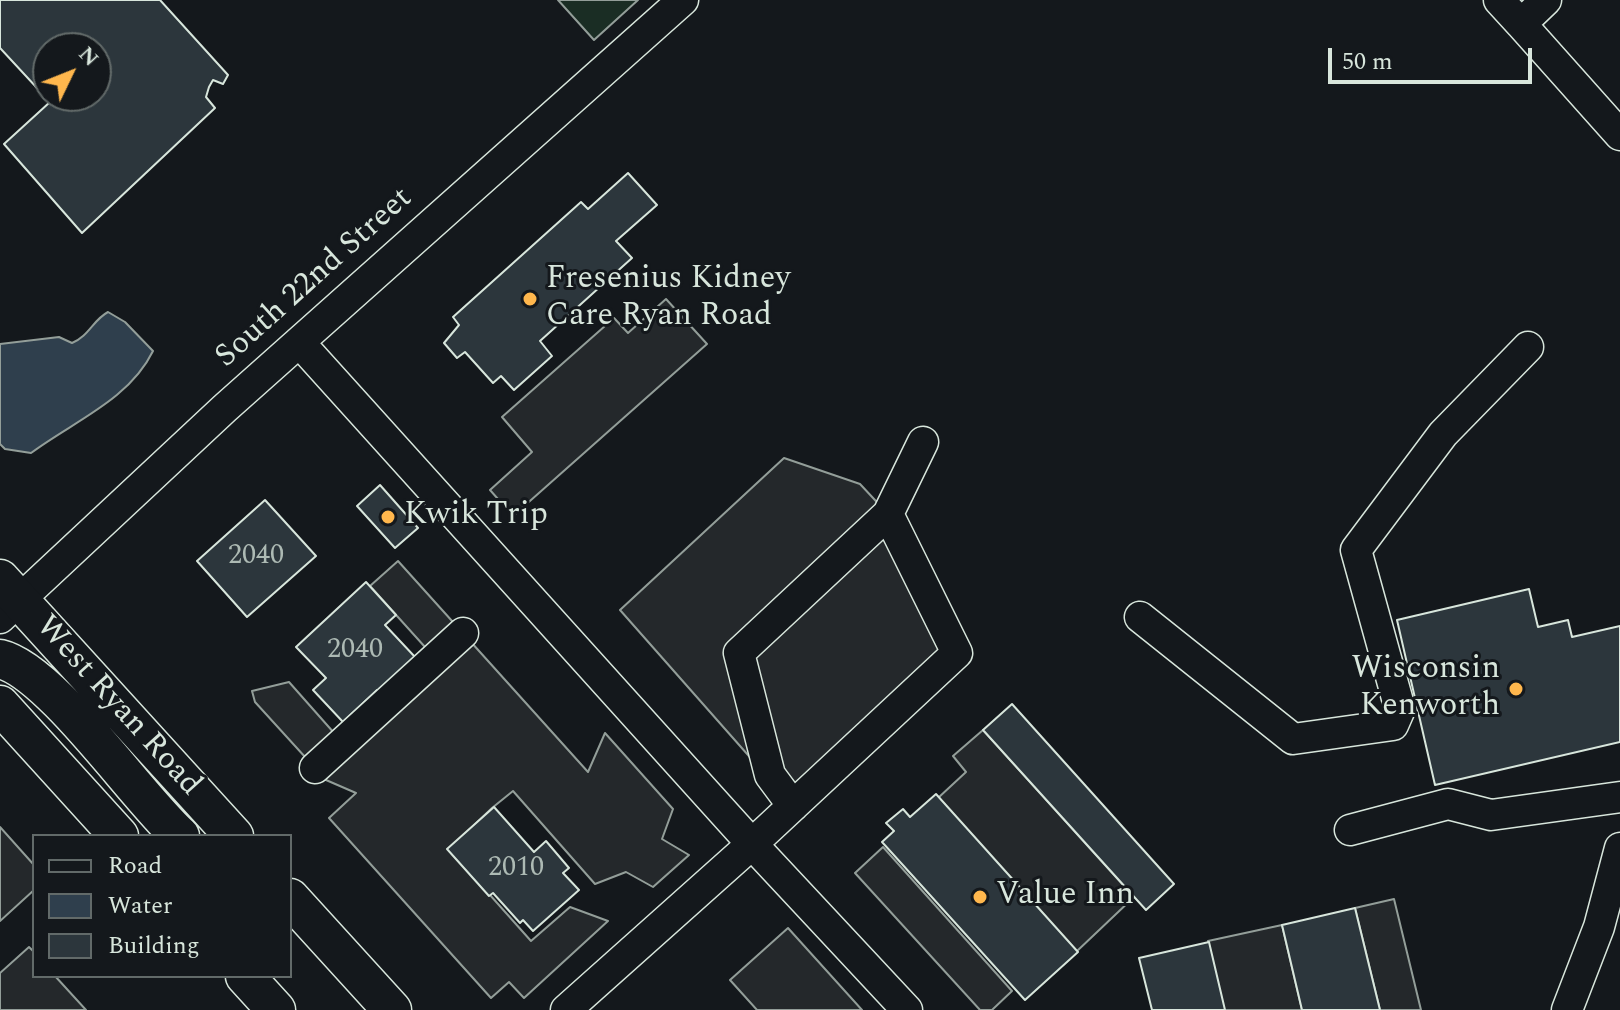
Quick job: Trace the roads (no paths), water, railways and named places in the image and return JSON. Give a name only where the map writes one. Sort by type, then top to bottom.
[{"type":"main road","name":"West Ryan Road","points":[[5,599],[232,834]]},
{"type":"main road","points":[[0,659],[16,663],[45,687],[178,834]]},
{"type":"main road","points":[[0,705],[117,834]]},
{"type":"main road","points":[[292,900],[383,1000]]},
{"type":"main road","points":[[292,936],[317,958],[383,1000]]},
{"type":"main road","points":[[247,978],[276,1010]]},
{"type":"street","name":"South 22nd Street","points":[[5,599],[683,0]]},
{"type":"street","points":[[1499,0],[1620,135]]},
{"type":"street","points":[[1521,24],[1546,0]]},
{"type":"street","points":[[299,342],[752,844],[907,1010]]},
{"type":"street","points":[[1140,617],[1293,739],[1393,725],[1400,709],[1356,550],[1443,434],[1528,347]]},
{"type":"street","points":[[793,806],[770,775],[739,653],[888,514],[923,442]]},
{"type":"street","points":[[566,1010],[752,844],[957,653],[888,514]]},
{"type":"street","points":[[315,768],[463,633]]},
{"type":"street","points":[[1350,830],[1448,804],[1491,815],[1620,797]]},
{"type":"street","points":[[1567,1010],[1599,927],[1620,848]]},
{"type":"water","points":[[108,312],[125,322],[153,351],[143,368],[115,396],[31,453],[5,449],[0,444],[0,344],[59,337],[72,343]]},
{"type":"place","name":"Fresenius Kidney Care Ryan Road","points":[[530,299]]},
{"type":"place","name":"Kwik Trip","points":[[388,517]]},
{"type":"place","name":"Wisconsin Kenworth","points":[[1516,689]]},
{"type":"place","name":"Value Inn","points":[[980,897]]}]
